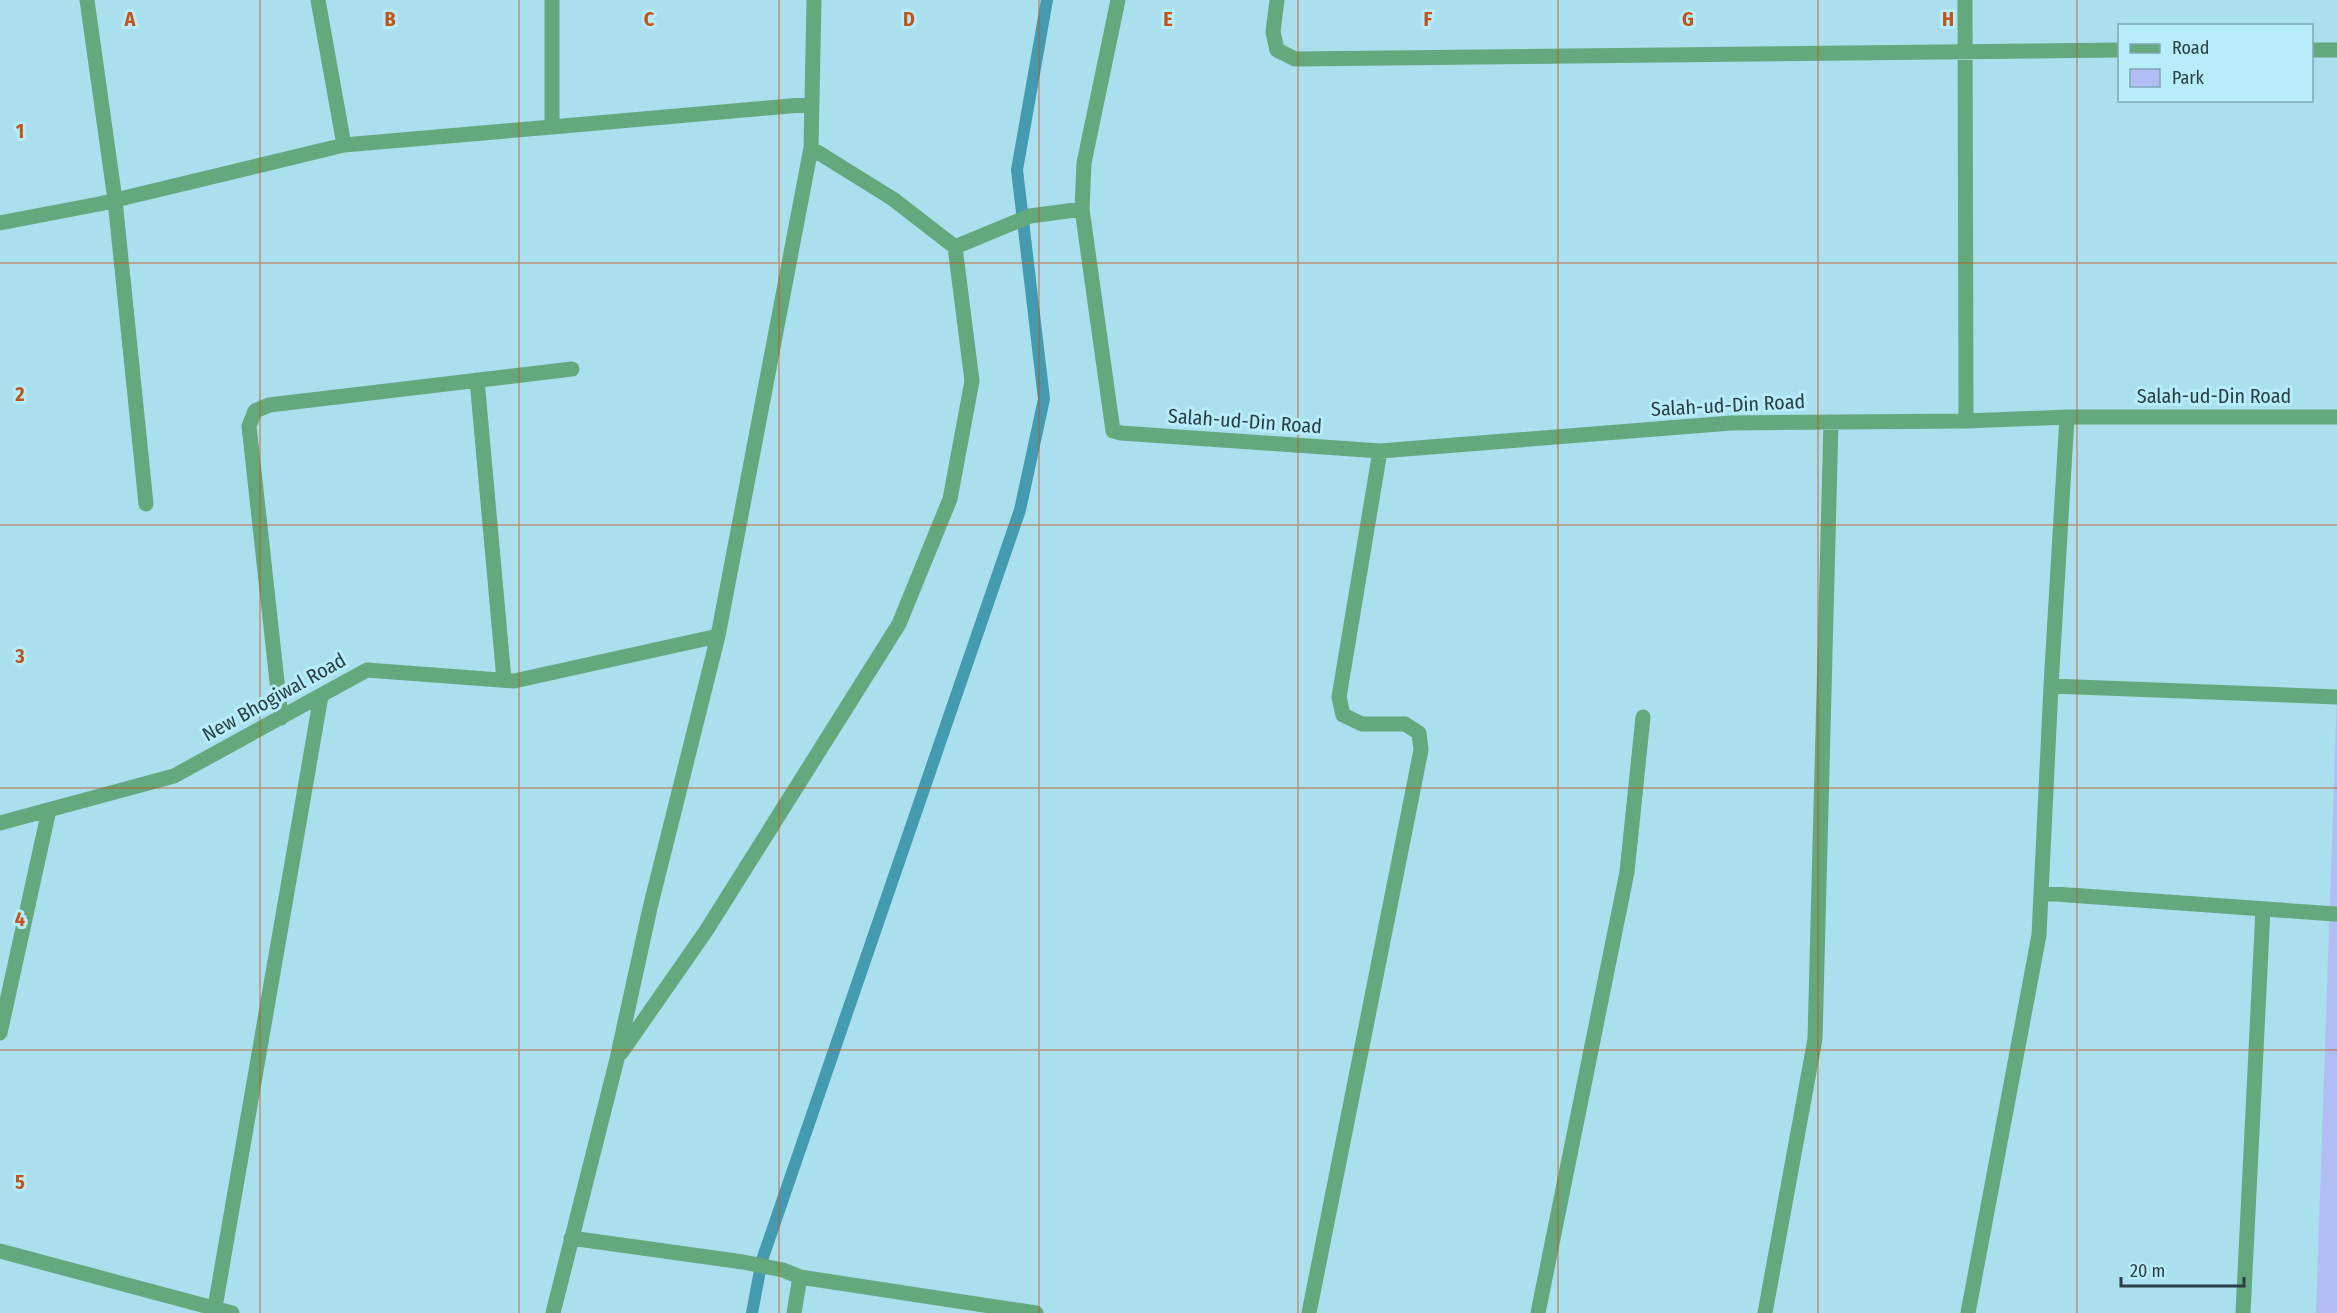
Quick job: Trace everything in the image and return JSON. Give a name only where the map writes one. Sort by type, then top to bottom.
[{"type":"street","points":[[87,0],[115,200],[146,504]]},
{"type":"street","points":[[318,0],[344,145]]},
{"type":"street","points":[[552,0],[552,127]]},
{"type":"street","points":[[553,1313],[617,1059],[650,908],[718,636],[812,148],[814,0]]},
{"type":"street","points":[[955,247],[1030,216],[1082,209],[1084,163],[1118,0]]},
{"type":"street","points":[[1277,0],[1273,32],[1277,50],[1295,59],[2118,51]]},
{"type":"street","points":[[1965,0],[1966,421]]},
{"type":"street","points":[[2313,50],[2337,50]]},
{"type":"street","points":[[0,223],[115,200],[344,145],[813,104]]},
{"type":"street","points":[[617,1059],[706,931],[899,624],[950,499],[972,381],[955,247],[893,199],[812,148]]},
{"type":"street","name":"Salah-ud-Din Road","points":[[1082,209],[1110,424],[1113,431],[1121,433],[1380,451],[1731,423],[1966,421],[2067,417],[2337,417]]},
{"type":"street","points":[[281,718],[249,426],[255,411],[268,405],[572,369]]},
{"type":"street","points":[[477,380],[504,680]]},
{"type":"street","points":[[1968,1313],[2039,935],[2067,417]]},
{"type":"street","points":[[1765,1313],[1815,1039],[1831,422]]},
{"type":"street","points":[[1309,1313],[1421,750],[1419,733],[1404,724],[1362,724],[1343,715],[1339,697],[1380,451]]},
{"type":"street","name":"New Bhogiwal Road","points":[[0,823],[174,776],[367,670],[514,681],[718,636]]},
{"type":"street","points":[[2051,686],[2337,697]]},
{"type":"street","points":[[215,1311],[321,696]]},
{"type":"street","points":[[1538,1313],[1627,872],[1643,717]]},
{"type":"street","points":[[0,1033],[49,810]]},
{"type":"street","points":[[2041,893],[2335,914]]},
{"type":"street","points":[[2243,1313],[2263,909]]},
{"type":"street","points":[[571,1238],[743,1262],[783,1270],[800,1277],[986,1309],[1036,1313]]},
{"type":"street","points":[[0,1251],[215,1311],[232,1313]]},
{"type":"street","points":[[794,1313],[800,1277]]},
{"type":"green space","points":[[2337,694],[2337,1313],[2316,1313]]},
{"type":"waterway","points":[[752,1313],[762,1260],[1020,510],[1044,399],[1017,170],[1047,0]]}]
